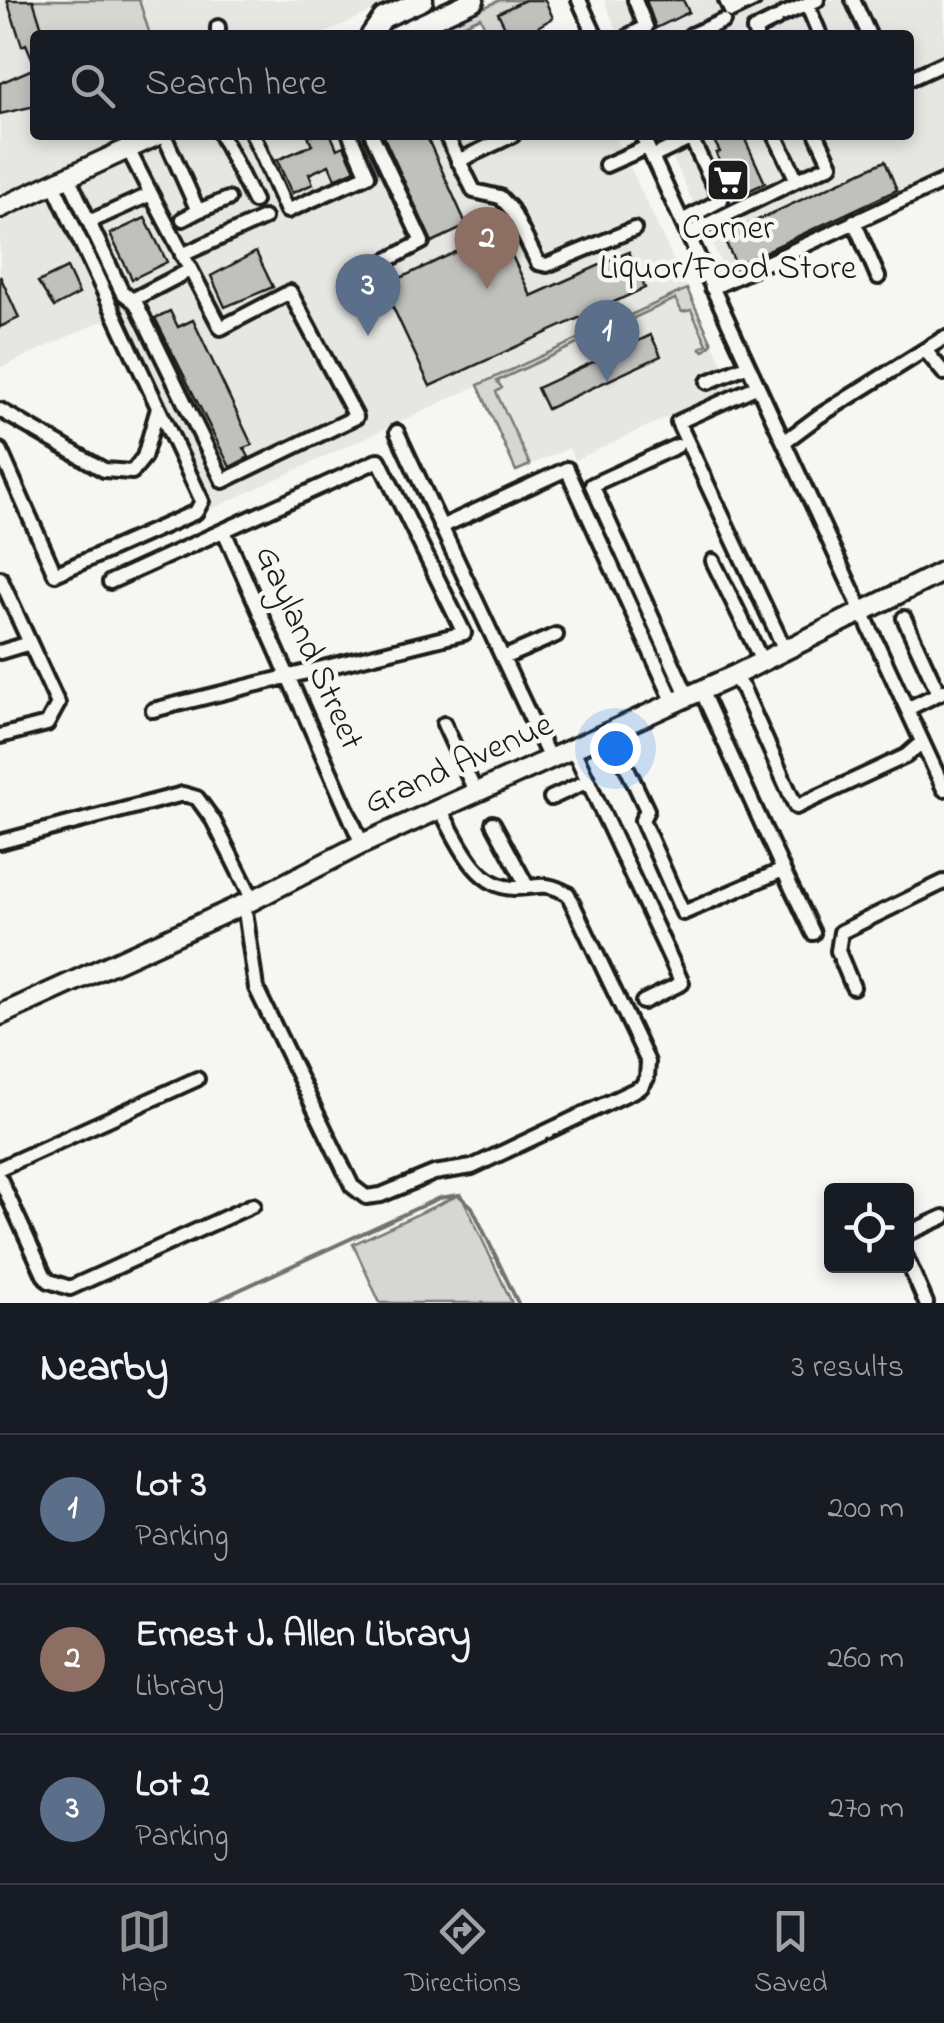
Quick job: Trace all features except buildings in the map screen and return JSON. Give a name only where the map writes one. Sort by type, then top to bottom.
[{"type":"main road","points":[[375,30],[399,5],[422,0]]},
{"type":"main road","points":[[410,30],[474,0]]},
{"type":"main road","points":[[0,208],[149,140]]},
{"type":"main road","name":"Grand Avenue","points":[[0,1015],[249,902],[362,844],[688,697],[944,571]]},
{"type":"street","points":[[579,0],[593,30]]},
{"type":"street","points":[[635,0],[646,27],[640,30]]},
{"type":"street","points":[[726,0],[731,10],[754,0]]},
{"type":"street","points":[[853,0],[867,30]]},
{"type":"street","points":[[754,30],[812,2],[819,30]]},
{"type":"street","points":[[702,30],[723,21]]},
{"type":"street","points":[[914,77],[944,63]]},
{"type":"street","points":[[163,140],[198,211]]},
{"type":"street","points":[[224,140],[254,201]]},
{"type":"street","points":[[254,140],[287,211],[368,175],[352,140]]},
{"type":"street","points":[[361,274],[422,242],[374,140]]},
{"type":"street","points":[[448,140],[474,191],[500,197],[511,209],[538,263],[546,265],[634,229]]},
{"type":"street","points":[[458,161],[503,140]]},
{"type":"street","points":[[606,165],[647,146],[675,140]]},
{"type":"street","points":[[685,228],[721,200],[696,140]]},
{"type":"street","points":[[777,140],[797,180]]},
{"type":"street","points":[[685,228],[831,165],[819,140]]},
{"type":"street","points":[[647,146],[944,790]]},
{"type":"street","points":[[61,180],[89,222],[122,292],[132,300],[223,481],[356,417],[290,292],[221,328],[128,149]]},
{"type":"street","points":[[0,450],[55,574],[196,512],[202,500],[158,408],[61,180]]},
{"type":"street","points":[[712,288],[944,181]]},
{"type":"street","points":[[89,222],[150,194]]},
{"type":"street","points":[[182,219],[228,199]]},
{"type":"street","points":[[182,255],[264,218]]},
{"type":"street","points":[[854,221],[878,276]]},
{"type":"street","points":[[132,300],[190,270]]},
{"type":"street","points":[[784,442],[944,338]]},
{"type":"street","points":[[925,350],[944,373]]},
{"type":"street","points":[[708,382],[748,365]]},
{"type":"street","points":[[758,386],[678,422],[785,650]]},
{"type":"street","points":[[0,410],[104,470],[132,472],[144,457],[158,408]]},
{"type":"street","points":[[397,432],[550,759]]},
{"type":"street","points":[[677,446],[592,485],[688,697]]},
{"type":"street","points":[[110,582],[378,460],[464,633],[153,710]]},
{"type":"street","points":[[442,527],[567,470],[783,870],[813,933]]},
{"type":"street","name":"Gayland Street","points":[[224,531],[362,844]]},
{"type":"street","points":[[713,561],[762,661]]},
{"type":"street","points":[[0,578],[58,709],[47,724],[0,736]]},
{"type":"street","points":[[904,618],[942,692],[907,709]]},
{"type":"street","points":[[503,658],[556,634]]},
{"type":"street","points":[[0,652],[30,644]]},
{"type":"street","points":[[732,676],[743,689],[796,807],[906,756],[922,742]]},
{"type":"street","points":[[444,724],[475,792]]},
{"type":"street","points":[[610,732],[646,810],[642,820],[684,913],[783,870]]},
{"type":"street","points":[[573,749],[682,983],[643,1002]]},
{"type":"street","points":[[551,798],[588,781]]},
{"type":"street","points":[[0,842],[182,794],[197,798],[213,820],[249,902],[256,988],[352,1186],[366,1198],[381,1196],[434,1173],[472,1167],[641,1087],[646,1078],[648,1062],[568,894],[550,884],[495,885],[474,868],[440,809]]},
{"type":"street","points":[[493,823],[527,886]]},
{"type":"street","points":[[853,987],[838,951],[842,932],[944,882]]},
{"type":"street","points":[[0,1168],[197,1079]]},
{"type":"street","points":[[0,1179],[44,1275],[49,1281],[70,1288],[252,1205]]},
{"type":"street","points":[[914,1230],[944,1217]]},
{"type":"street","points":[[913,1273],[926,1303]]},
{"type":"shaded area","points":[[0,0],[396,0],[331,30],[30,30],[30,140],[617,140],[733,387],[575,460],[569,448],[516,471],[477,386],[212,509],[60,180],[49,185],[111,317],[0,368]]},
{"type":"shaded area","points":[[30,0],[139,0],[148,30],[39,30]]},
{"type":"shaded area","points":[[500,0],[525,0],[499,13],[507,30],[486,30],[480,17],[451,30],[436,30]]},
{"type":"shaded area","points":[[604,0],[944,0],[944,171],[725,271],[664,140],[914,140],[914,30],[617,30]]},
{"type":"shaded area","points":[[687,289],[712,343],[704,351],[700,348],[707,344],[691,310],[682,312],[675,299],[497,381],[502,388],[496,392],[530,465],[516,471],[478,385]]},
{"type":"shaded area","points":[[461,1194],[512,1303],[380,1303],[353,1244]]},
{"type":"waterway","points":[[211,1303],[439,1198],[459,1195],[472,1207],[518,1303]]},
{"type":"place","name":"Corner Liquor/Food Store","points":[[728,180]]},
{"type":"place","name":"Ernest J. Allen Library","points":[[487,289]]},
{"type":"place","name":"Lot 2","points":[[368,336]]},
{"type":"place","name":"Lot 3","points":[[607,382]]}]
